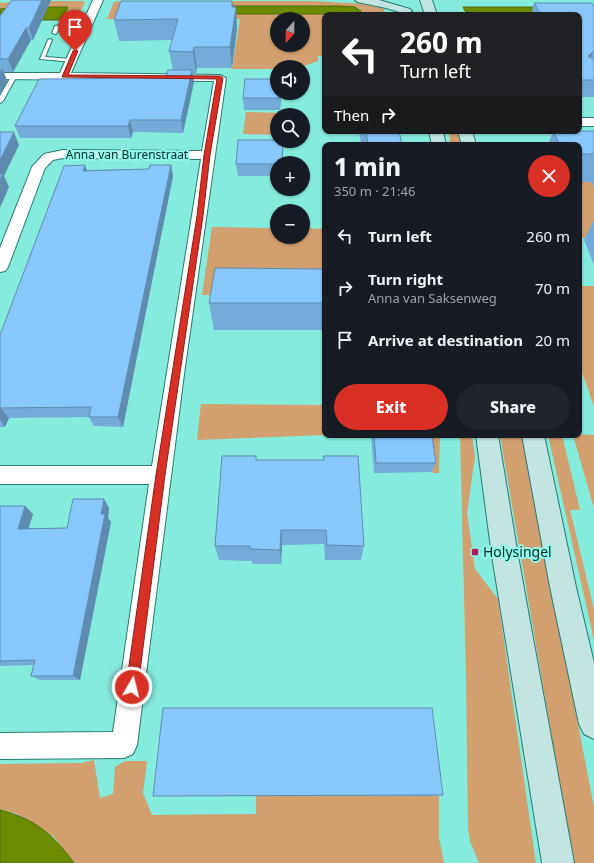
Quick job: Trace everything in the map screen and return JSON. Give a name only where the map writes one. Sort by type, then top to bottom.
[{"type":"street","points":[[68,69],[98,0]]},
{"type":"street","points":[[361,0],[406,9]]},
{"type":"street","points":[[426,0],[430,12]]},
{"type":"street","points":[[0,746],[124,745],[160,475],[200,216],[207,155],[220,78],[68,69],[7,76]]},
{"type":"street","points":[[582,122],[594,122]]},
{"type":"street","name":"Anna van Burenstraat","points":[[0,267],[39,167],[49,157],[63,154],[207,155]]},
{"type":"street","points":[[486,438],[505,556],[558,863]]},
{"type":"street","points":[[534,438],[563,587],[594,724]]},
{"type":"street","points":[[0,475],[160,475]]},
{"type":"lane","points":[[54,33],[57,27],[88,22]]},
{"type":"lane","points":[[50,40],[42,58],[68,69]]},
{"type":"lane","points":[[0,101],[7,76]]},
{"type":"shaded area","points":[[26,1],[85,2],[76,20],[62,20],[68,7],[21,7],[0,9],[0,3]]},
{"type":"shaded area","points":[[119,1],[313,1],[364,4],[384,8],[385,12],[361,12],[360,9],[355,7],[124,14],[270,13],[270,52],[310,52],[310,13],[322,13],[322,56],[318,56],[318,61],[310,64],[310,60],[270,60],[270,69],[232,69],[240,19],[107,19],[114,2]]},
{"type":"shaded area","points":[[127,6],[339,6],[355,7],[361,11],[322,12],[322,14],[310,14],[310,12],[270,12],[270,14],[123,14]]},
{"type":"shaded area","points":[[21,7],[68,7],[62,20],[0,20],[0,9]]},
{"type":"shaded area","points":[[463,7],[594,7],[594,13],[465,11]]},
{"type":"shaded area","points":[[246,112],[270,113],[270,135],[243,134]]},
{"type":"shaded area","points":[[449,134],[461,134],[462,142],[450,142]]},
{"type":"shaded area","points":[[582,182],[594,182],[594,238],[582,238]]},
{"type":"shaded area","points":[[212,227],[270,228],[270,244],[310,244],[310,228],[322,229],[322,297],[202,295]]},
{"type":"shaded area","points":[[582,286],[594,286],[594,406],[582,372]]},
{"type":"shaded area","points":[[201,404],[322,405],[322,435],[197,440]]},
{"type":"shaded area","points":[[582,434],[594,435],[594,508],[574,438],[582,438]]},
{"type":"shaded area","points":[[427,438],[440,438],[439,473],[433,473]]},
{"type":"shaded area","points":[[460,438],[472,438],[475,457],[467,513],[475,569],[498,599],[536,863],[479,863],[470,841],[468,829]]},
{"type":"shaded area","points":[[501,438],[523,438],[594,807],[594,863],[575,863],[561,791]]},
{"type":"shaded area","points":[[549,438],[563,438],[580,510],[570,510],[594,609],[594,640]]},
{"type":"shaded area","points":[[94,760],[100,798],[113,794],[115,767],[125,761],[147,761],[143,793],[152,815],[256,814],[256,796],[439,796],[439,837],[444,863],[74,863],[54,837],[17,814],[0,810],[0,764],[81,763]]},
{"type":"shaded area","points":[[0,810],[23,818],[42,829],[51,836],[74,863],[0,863]]},
{"type":"building","points":[[12,0],[42,0],[29,28],[26,28],[8,59],[0,59],[0,16]]},
{"type":"building","points":[[121,1],[232,1],[232,7],[236,7],[230,47],[194,47],[193,52],[169,51],[178,19],[114,20]]},
{"type":"building","points":[[534,3],[592,3],[594,7],[594,52],[588,56],[594,59],[594,80],[582,80],[582,12],[539,12]]},
{"type":"building","points":[[168,70],[192,70],[181,120],[130,120],[128,126],[15,126],[39,79],[166,78]]},
{"type":"building","points":[[245,79],[270,79],[270,98],[243,98]]},
{"type":"building","points":[[582,131],[594,131],[594,154],[582,154],[582,142],[558,142],[554,134],[582,134]]},
{"type":"building","points":[[0,132],[14,132],[0,160]]},
{"type":"building","points":[[366,134],[400,134],[401,142],[368,142]]},
{"type":"building","points":[[238,140],[270,140],[270,148],[283,148],[282,156],[270,156],[270,164],[236,164]]},
{"type":"building","points":[[85,165],[83,171],[149,169],[150,165],[171,165],[118,417],[89,417],[91,407],[1,408],[0,411],[0,335],[64,166]]},
{"type":"building","points":[[0,174],[3,174],[0,181]]},
{"type":"building","points":[[215,268],[322,269],[322,303],[209,303]]},
{"type":"building","points":[[374,438],[432,438],[436,463],[376,463]]},
{"type":"building","points":[[222,456],[256,456],[256,460],[324,460],[323,456],[358,456],[364,546],[327,545],[326,530],[281,530],[280,550],[250,549],[250,546],[215,546]]},
{"type":"building","points":[[73,499],[104,499],[101,514],[105,514],[73,676],[31,676],[35,660],[0,661],[0,506],[25,506],[18,529],[67,528]]},
{"type":"building","points":[[163,708],[432,708],[443,795],[153,796]]},
{"type":"place","name":"Holysingel","points":[[475,552]]},
{"type":"route","points":[[75,51],[64,76],[220,78],[207,155],[200,216],[160,475],[132,687]]}]
